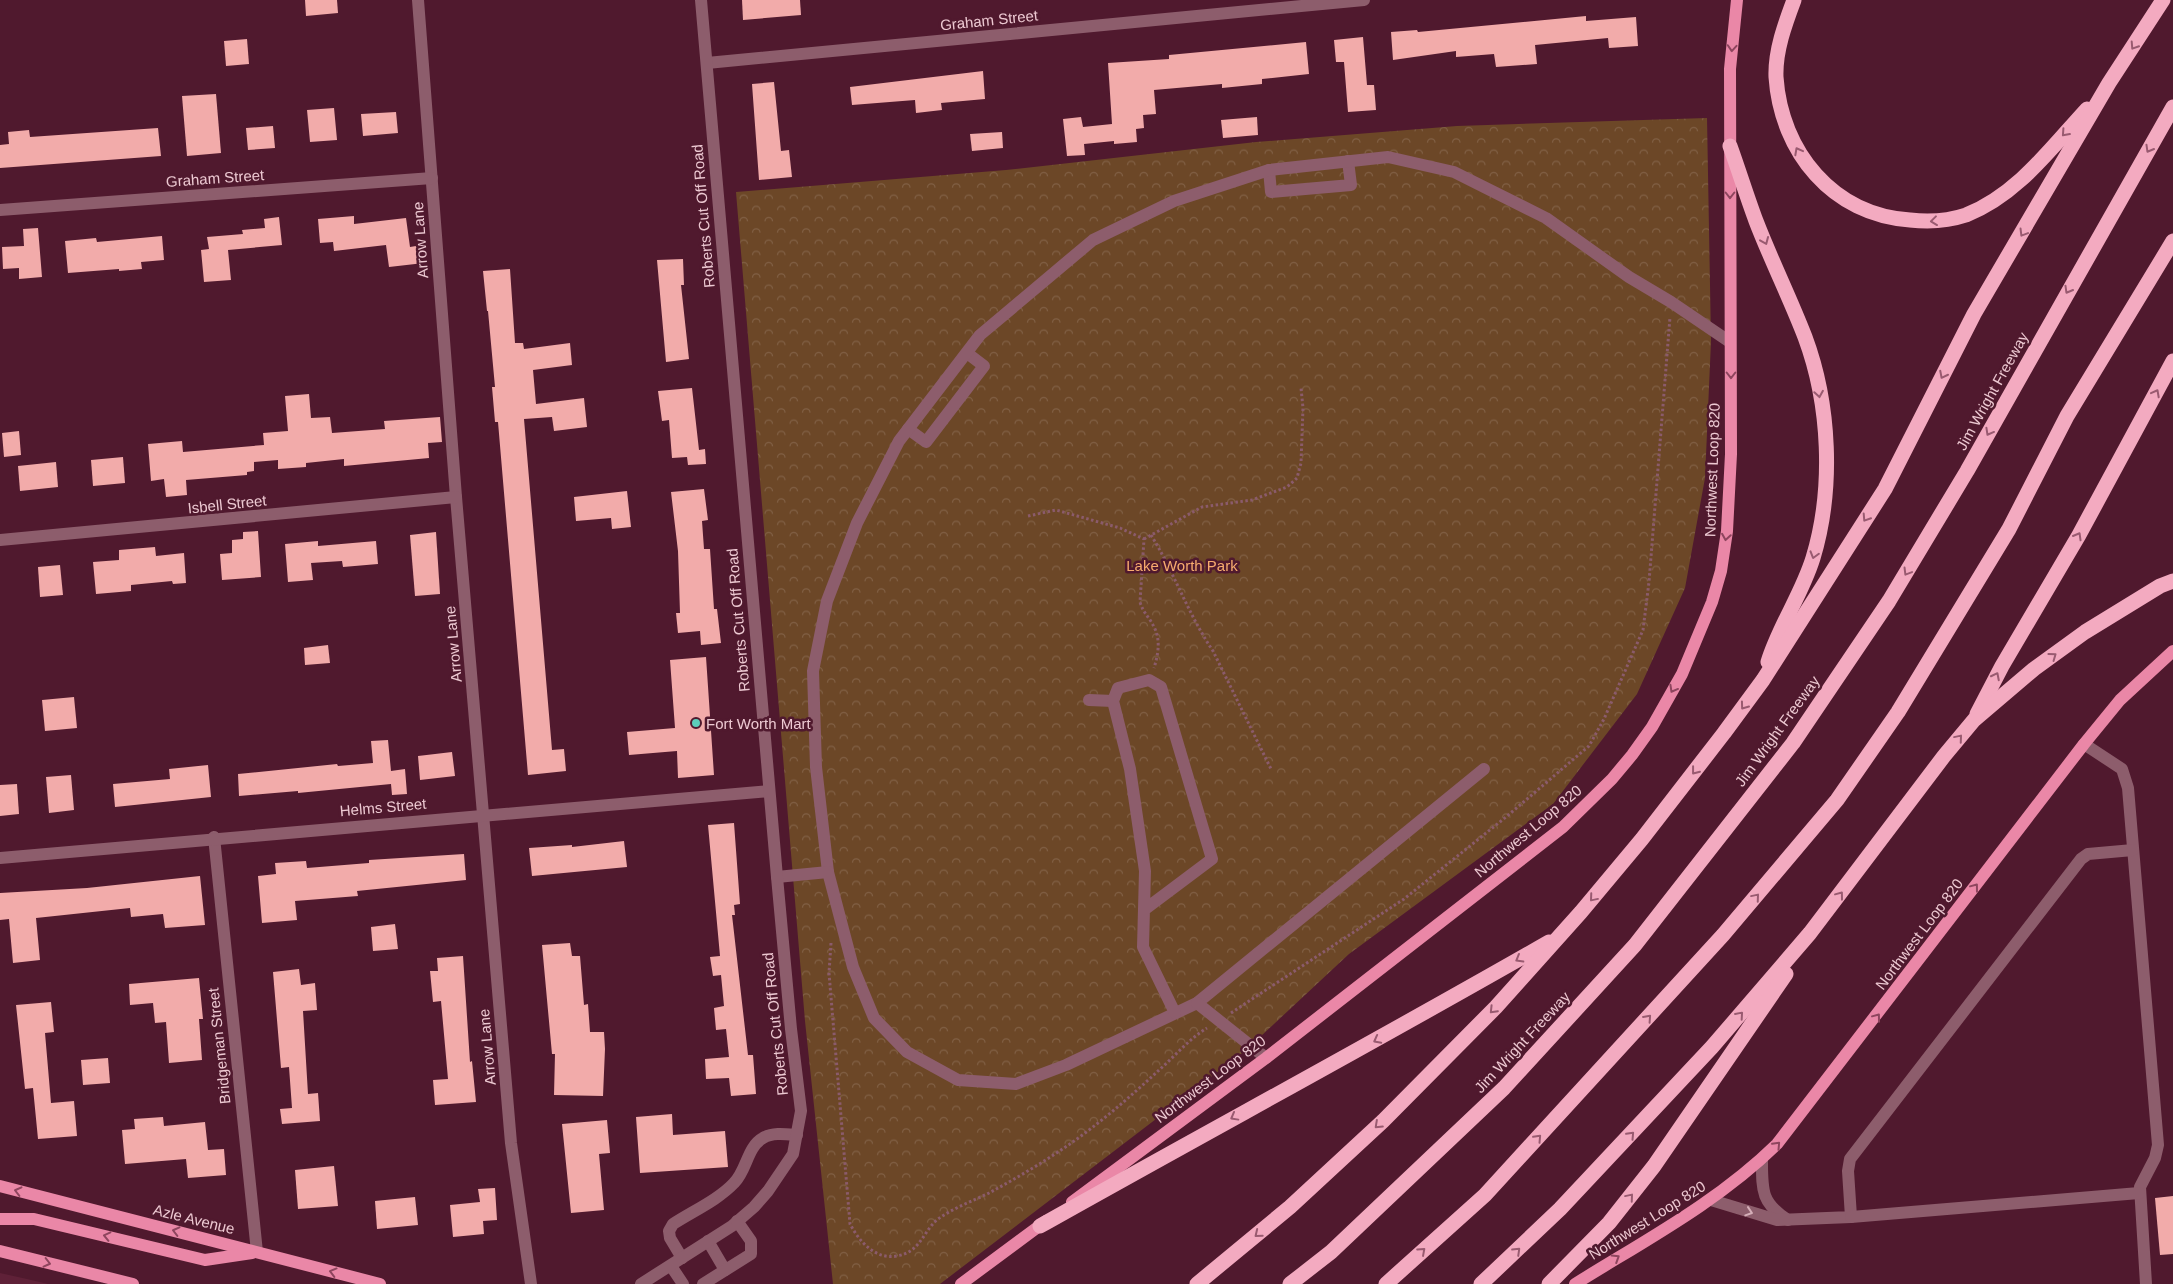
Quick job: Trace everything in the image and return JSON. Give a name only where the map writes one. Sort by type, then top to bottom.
[{"type":"highway","points":[[1794,0],[1782,30],[1776,76],[1783,119],[1799,155],[1821,182],[1850,204],[1888,219],[1931,222],[1965,215],[1996,200],[2043,157],[2109,83]]},
{"type":"highway","points":[[1197,1284],[1290,1208],[1383,1121],[1496,1007],[1561,935],[1642,839],[1763,680],[1885,488],[1974,314],[2109,83],[2161,4]]},
{"type":"highway","name":"Jim Wright Freeway","points":[[1290,1284],[1331,1252],[1504,1088],[1635,945],[1793,743],[1889,601],[1957,488],[2173,107]]},
{"type":"highway","points":[[1730,146],[1756,222],[1805,338],[1818,384],[1825,427],[1824,503],[1813,559],[1776,637],[1763,680]]},
{"type":"highway","points":[[1386,1284],[1485,1195],[1723,935],[1837,800],[1898,712],[2008,529],[2067,416],[2173,241]]},
{"type":"highway","points":[[1974,720],[2002,666],[2079,535],[2173,361]]},
{"type":"highway","points":[[1481,1284],[1560,1209],[1712,1047],[1810,933],[1944,756],[1974,720],[2034,669],[2085,632],[2173,580]]},
{"type":"highway","points":[[1549,1284],[1609,1223],[1672,1143],[1794,962],[1810,933]]},
{"type":"highway","points":[[1040,1226],[1300,1080],[1395,1030],[1561,935]]},
{"type":"main road","name":"Northwest Loop 820","points":[[961,1284],[1266,1058],[1563,827],[1612,779],[1652,727],[1682,674],[1698,640],[1721,571],[1730,495],[1730,69],[1737,0]]},
{"type":"main road","name":"Northwest Loop 820","points":[[1574,1284],[1711,1200],[1762,1160],[1797,1121],[2084,744],[2120,700],[2173,651]]},
{"type":"main road","name":"Azle Avenue","points":[[0,1186],[380,1284]]},
{"type":"main road","points":[[0,1219],[34,1219],[206,1260],[257,1252]]},
{"type":"main road","points":[[0,1251],[133,1284]]},
{"type":"street","name":"Arrow Lane","points":[[418,0],[456,497],[511,1143],[531,1284]]},
{"type":"street","name":"Roberts Cut Off Road","points":[[641,1284],[708,1242],[737,1221],[768,1191],[792,1154],[801,1111],[791,1029],[769,791],[701,0]]},
{"type":"street","name":"Graham Street","points":[[707,64],[1364,0]]},
{"type":"street","points":[[1484,769],[1198,1003],[1066,1065],[1016,1084],[958,1080],[907,1052],[874,1018],[853,967],[828,872],[816,767],[813,671],[828,601],[857,523],[899,441],[980,335],[1093,240],[1174,202],[1269,170],[1348,161],[1388,157],[1454,172],[1546,218],[1629,277],[1672,302],[1730,342]]},
{"type":"street","points":[[1269,170],[1271,192],[1351,185],[1348,161]]},
{"type":"street","name":"Graham Street","points":[[0,210],[432,178]]},
{"type":"street","points":[[908,429],[926,442],[984,366],[967,353]]},
{"type":"street","name":"Isbell Street","points":[[0,540],[456,497]]},
{"type":"street","points":[[1144,910],[1212,859],[1161,687],[1149,680],[1118,688],[1113,701],[1130,769],[1145,871],[1143,947],[1175,1013]]},
{"type":"street","points":[[1089,700],[1113,701]]},
{"type":"street","points":[[2084,744],[2118,765],[2125,774],[2158,1145],[2155,1158],[2142,1181],[2140,1193],[2146,1284]]},
{"type":"street","name":"Helms Street","points":[[0,858],[769,791]]},
{"type":"street","name":"Bridgeman Street","points":[[214,838],[257,1252]]},
{"type":"street","points":[[1851,1217],[1848,1171],[1850,1159],[1962,1013],[2081,859],[2092,854],[2133,850]]},
{"type":"street","points":[[777,877],[828,872]]},
{"type":"street","points":[[1198,1003],[1266,1058]]},
{"type":"street","points":[[682,1258],[670,1238],[669,1231],[674,1224],[734,1184],[744,1170],[753,1147],[762,1138],[772,1134],[797,1134]]},
{"type":"street","points":[[1762,1160],[1762,1184],[1766,1200],[1776,1212],[1788,1220]]},
{"type":"street","points":[[1711,1200],[1765,1218],[1788,1220],[1851,1217],[2140,1193]]},
{"type":"street","points":[[703,1284],[751,1254],[751,1241],[737,1221]]},
{"type":"street","points":[[708,1242],[726,1270]]},
{"type":"street","points":[[671,1266],[683,1284]]},
{"type":"path","points":[[832,939],[829,973],[850,1224],[858,1238],[868,1248],[880,1254],[897,1256],[911,1250],[922,1241],[929,1228],[938,1219],[1000,1187],[1068,1145],[1143,1085],[1202,1031],[1404,899],[1506,817],[1589,746],[1604,719],[1643,630],[1649,582],[1672,302]]},
{"type":"path","points":[[1144,539],[1202,507],[1266,496],[1281,491],[1297,478],[1301,463],[1303,441],[1301,388]]},
{"type":"path","points":[[1028,516],[1056,510],[1120,528],[1144,539]]},
{"type":"path","points":[[1151,535],[1167,560],[1201,633],[1213,651],[1271,769]]},
{"type":"path","points":[[1144,539],[1140,602],[1143,611],[1155,628],[1159,652],[1149,680]]},
{"type":"shaded area","points":[[0,1273],[27,1279],[48,1284],[0,1284]]},
{"type":"green space","name":"Lake Worth Park","points":[[1707,118],[1711,341],[1705,478],[1685,588],[1637,694],[1553,804],[1349,954],[1245,1051],[940,1284],[833,1284],[805,1021],[736,192],[1006,170],[1256,142],[1457,126]]},
{"type":"building","points":[[305,0],[337,0],[338,13],[306,16]]},
{"type":"building","points":[[742,0],[800,0],[801,15],[743,20]]},
{"type":"building","points":[[1586,16],[1586,21],[1636,17],[1638,46],[1609,48],[1608,38],[1535,45],[1537,64],[1496,67],[1494,54],[1456,57],[1456,51],[1393,60],[1391,32],[1417,30],[1418,32]]},
{"type":"building","points":[[1363,37],[1367,85],[1374,85],[1376,110],[1348,112],[1344,62],[1336,62],[1334,40]]},
{"type":"building","points":[[247,39],[249,64],[226,66],[224,41]]},
{"type":"building","points":[[1306,42],[1309,74],[1262,79],[1262,84],[1222,88],[1222,84],[1154,90],[1156,114],[1143,115],[1144,128],[1136,129],[1137,142],[1114,144],[1114,141],[1084,144],[1085,155],[1067,156],[1063,119],[1081,117],[1083,127],[1112,124],[1108,63],[1169,59],[1169,55]]},
{"type":"building","points":[[983,71],[985,99],[941,103],[942,110],[916,113],[915,100],[852,105],[850,87]]},
{"type":"building","points":[[774,82],[781,151],[789,150],[792,177],[759,180],[752,84]]},
{"type":"building","points":[[216,94],[221,153],[187,156],[182,96]]},
{"type":"building","points":[[334,108],[337,140],[310,142],[307,110]]},
{"type":"building","points":[[396,112],[398,133],[363,136],[361,114]]},
{"type":"building","points":[[1257,117],[1258,135],[1223,138],[1221,120]]},
{"type":"building","points":[[273,126],[275,148],[248,150],[246,128]]},
{"type":"building","points":[[158,128],[161,156],[0,168],[0,145],[9,144],[8,132],[29,130],[30,137]]},
{"type":"building","points":[[1002,132],[1003,148],[972,151],[970,134]]},
{"type":"building","points":[[354,216],[354,224],[406,218],[410,247],[422,245],[424,263],[389,267],[386,245],[334,251],[333,242],[320,243],[318,219]]},
{"type":"building","points":[[279,217],[282,245],[228,250],[231,280],[204,282],[201,250],[209,249],[207,237],[243,234],[242,230],[265,228],[264,219]]},
{"type":"building","points":[[38,228],[42,277],[19,279],[19,268],[3,269],[2,247],[24,246],[23,229]]},
{"type":"building","points":[[162,236],[164,260],[141,262],[142,269],[68,273],[65,241],[96,238],[97,242]]},
{"type":"building","points":[[683,259],[684,285],[681,285],[689,359],[666,362],[657,260]]},
{"type":"building","points":[[510,269],[515,343],[523,343],[524,349],[570,343],[572,365],[533,370],[536,404],[584,398],[587,427],[554,431],[552,417],[524,419],[552,750],[564,749],[566,771],[528,775],[498,422],[495,422],[492,387],[495,387],[483,271]]},
{"type":"building","points":[[692,388],[699,450],[705,449],[706,464],[688,465],[687,457],[672,458],[669,420],[662,421],[658,391]]},
{"type":"building","points":[[309,394],[311,418],[330,417],[332,433],[385,429],[384,421],[440,417],[442,442],[428,443],[429,458],[344,466],[344,459],[306,463],[306,467],[278,469],[278,460],[254,462],[254,471],[247,472],[247,475],[186,480],[187,495],[166,497],[164,479],[151,481],[148,444],[182,441],[183,452],[264,445],[263,433],[288,431],[285,396]]},
{"type":"building","points":[[19,431],[21,455],[4,457],[2,433]]},
{"type":"building","points":[[123,457],[125,483],[93,486],[91,460]]},
{"type":"building","points":[[56,462],[58,487],[20,491],[18,466]]},
{"type":"building","points":[[704,489],[708,520],[702,521],[704,549],[710,549],[714,609],[717,609],[721,643],[701,645],[700,631],[678,633],[676,613],[680,613],[678,551],[671,492]]},
{"type":"building","points":[[627,491],[631,527],[612,529],[611,518],[576,521],[574,497]]},
{"type":"building","points":[[258,531],[261,577],[222,580],[220,554],[232,553],[232,540],[243,539],[243,532]]},
{"type":"building","points":[[436,532],[440,594],[415,596],[410,535]]},
{"type":"building","points":[[318,541],[318,546],[376,541],[378,564],[343,567],[342,561],[311,563],[313,580],[288,582],[285,544]]},
{"type":"building","points":[[155,547],[156,556],[184,553],[186,583],[173,584],[172,581],[131,585],[131,591],[96,594],[93,562],[119,560],[119,550]]},
{"type":"building","points":[[60,565],[63,595],[40,597],[38,567]]},
{"type":"building","points":[[328,645],[330,663],[305,665],[304,648]]},
{"type":"building","points":[[706,657],[714,775],[678,778],[677,751],[629,755],[627,732],[675,728],[670,660]]},
{"type":"building","points":[[74,697],[77,728],[45,731],[42,700]]},
{"type":"building","points":[[388,740],[391,771],[405,769],[407,794],[392,795],[391,784],[298,793],[298,791],[239,796],[238,774],[337,764],[338,766],[373,763],[371,741]]},
{"type":"building","points":[[452,752],[455,776],[420,780],[418,756]]},
{"type":"building","points":[[208,765],[211,797],[115,807],[113,784],[170,779],[169,769]]},
{"type":"building","points":[[71,775],[74,810],[49,813],[46,777]]},
{"type":"building","points":[[17,784],[19,814],[0,816],[0,785]]},
{"type":"building","points":[[734,823],[740,904],[734,905],[735,915],[732,915],[748,1055],[753,1055],[756,1094],[731,1096],[729,1078],[706,1079],[705,1059],[729,1057],[726,1029],[716,1030],[714,1008],[724,1006],[721,975],[713,976],[710,957],[720,956],[708,825]]},
{"type":"building","points":[[624,841],[627,867],[532,876],[529,848],[572,845],[572,847]]},
{"type":"building","points":[[464,854],[466,880],[357,891],[358,896],[295,901],[297,920],[262,923],[258,876],[276,874],[275,863],[306,861],[307,868],[369,863],[369,860]]},
{"type":"building","points":[[200,876],[205,925],[165,928],[163,914],[131,917],[130,908],[36,918],[40,960],[13,963],[9,919],[0,920],[0,893],[87,888]]},
{"type":"building","points":[[395,924],[398,949],[373,951],[371,927]]},
{"type":"building","points":[[570,943],[572,956],[580,956],[584,1005],[588,1004],[590,1032],[604,1032],[603,1096],[554,1095],[555,1054],[552,1054],[542,945]]},
{"type":"building","points":[[463,956],[470,1062],[472,1061],[476,1102],[435,1105],[433,1080],[448,1079],[441,1001],[433,1002],[430,971],[438,971],[437,958]]},
{"type":"building","points":[[299,969],[301,985],[315,983],[317,1010],[303,1011],[308,1094],[318,1093],[320,1121],[282,1124],[280,1109],[292,1108],[289,1067],[281,1068],[273,972]]},
{"type":"building","points":[[199,978],[203,1019],[199,1019],[202,1060],[169,1063],[166,1022],[155,1023],[153,1003],[130,1005],[129,984]]},
{"type":"building","points":[[51,1002],[54,1032],[45,1033],[51,1103],[74,1101],[77,1136],[38,1139],[33,1088],[25,1089],[16,1005]]},
{"type":"building","points":[[108,1058],[110,1083],[83,1085],[81,1060]]},
{"type":"building","points":[[672,1114],[673,1135],[725,1131],[728,1167],[640,1173],[636,1117]]},
{"type":"building","points":[[163,1117],[164,1126],[205,1122],[208,1150],[224,1149],[226,1175],[188,1178],[186,1159],[125,1164],[122,1130],[135,1129],[134,1119]]},
{"type":"building","points":[[607,1120],[610,1153],[599,1154],[604,1210],[571,1213],[562,1124]]},
{"type":"building","points":[[334,1166],[338,1206],[298,1209],[295,1170]]},
{"type":"building","points":[[495,1188],[497,1220],[483,1221],[484,1234],[453,1237],[450,1205],[480,1202],[478,1189]]},
{"type":"building","points":[[2173,1196],[2173,1254],[2160,1255],[2155,1198]]},
{"type":"building","points":[[415,1197],[418,1225],[377,1229],[375,1201]]},
{"type":"place","name":"Fort Worth Mart","points":[[696,723]]}]
